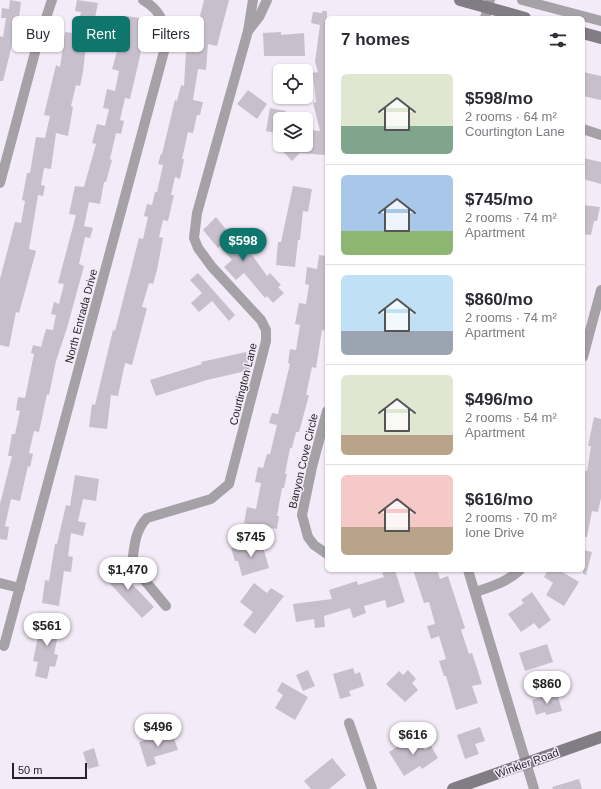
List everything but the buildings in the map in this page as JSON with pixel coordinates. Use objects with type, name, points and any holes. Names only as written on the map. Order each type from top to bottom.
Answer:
[{"type":"street","points":[[0,183],[37,45],[52,0]]},
{"type":"street","name":"North Entrada Drive","points":[[4,646],[166,44],[167,32],[164,21],[158,11],[143,0]]},
{"type":"street","name":"Courtington Lane","points":[[166,606],[132,565],[136,536],[140,526],[147,518],[211,499],[229,484],[266,341],[266,330],[261,320],[204,258],[194,238],[196,213],[248,31],[253,0]]},
{"type":"street","name":"Courtington Lane","points":[[248,31],[259,17],[267,0]]},
{"type":"street","points":[[460,0],[517,16]]},
{"type":"street","points":[[522,0],[582,16]]},
{"type":"street","points":[[585,17],[601,21]]},
{"type":"street","points":[[585,34],[601,38]]},
{"type":"street","points":[[585,131],[601,135]]},
{"type":"street","points":[[585,350],[601,290]]},
{"type":"street","name":"Banyon Cove Circle","points":[[325,418],[312,467],[302,515],[308,536],[314,545],[325,553]]},
{"type":"street","points":[[469,572],[476,592],[534,789]]},
{"type":"street","points":[[476,592],[502,583],[518,572]]},
{"type":"street","points":[[0,583],[20,588]]},
{"type":"street","points":[[349,723],[372,789]]},
{"type":"street","name":"Winkler Road","points":[[453,789],[601,737]]}]
